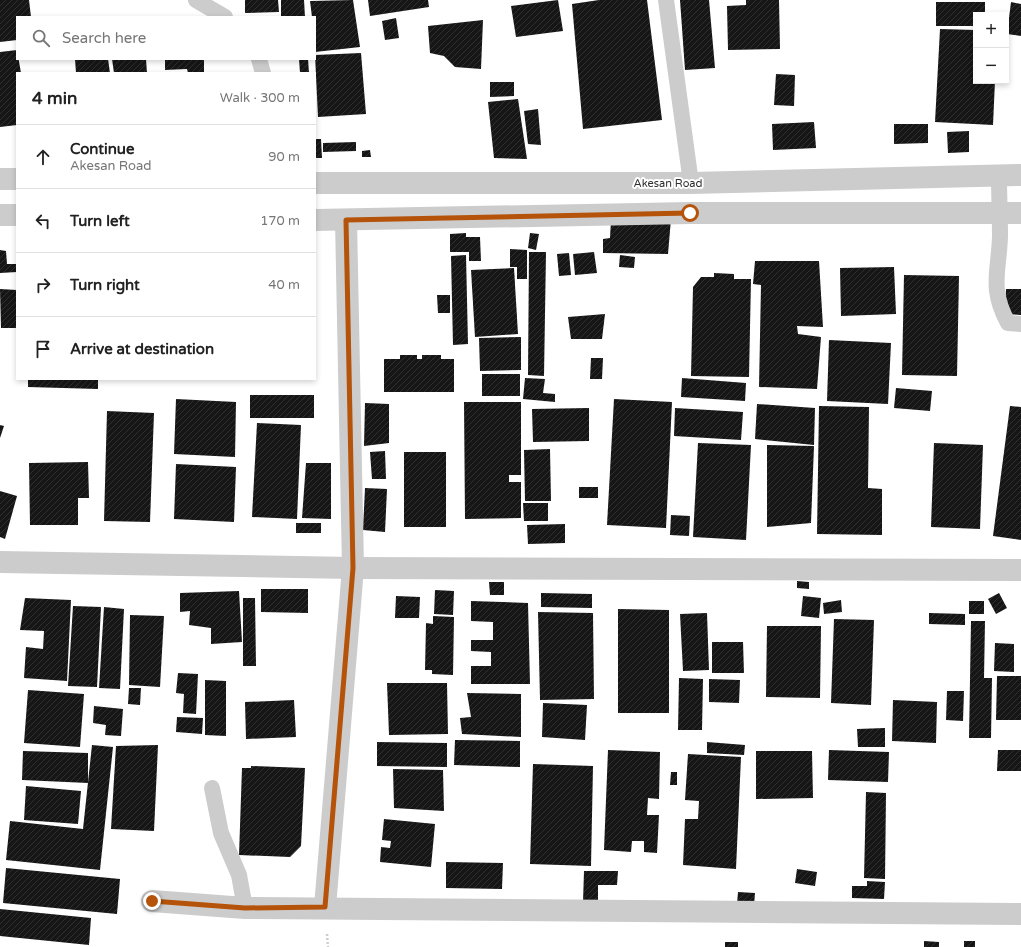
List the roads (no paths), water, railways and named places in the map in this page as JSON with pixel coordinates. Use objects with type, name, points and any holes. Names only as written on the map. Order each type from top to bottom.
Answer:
[{"type":"street","name":"Akesan Road","points":[[316,183],[691,183],[999,175],[1021,176]]},
{"type":"street","points":[[0,179],[16,179]]},
{"type":"street","points":[[316,220],[690,213],[1021,213]]},
{"type":"street","points":[[0,214],[16,215]]},
{"type":"street","points":[[325,907],[353,568],[346,220]]},
{"type":"street","points":[[0,562],[353,568],[1021,570]]},
{"type":"street","points":[[152,901],[245,908],[325,907],[1021,914]]},
{"type":"lane","points":[[196,0],[223,16]]},
{"type":"lane","points":[[666,0],[691,183]]},
{"type":"lane","points":[[259,60],[263,72]]},
{"type":"lane","points":[[999,175],[998,213],[1000,236],[996,289],[1000,308],[1008,323],[1021,324]]},
{"type":"lane","points":[[212,788],[221,834],[239,875],[245,908]]}]
